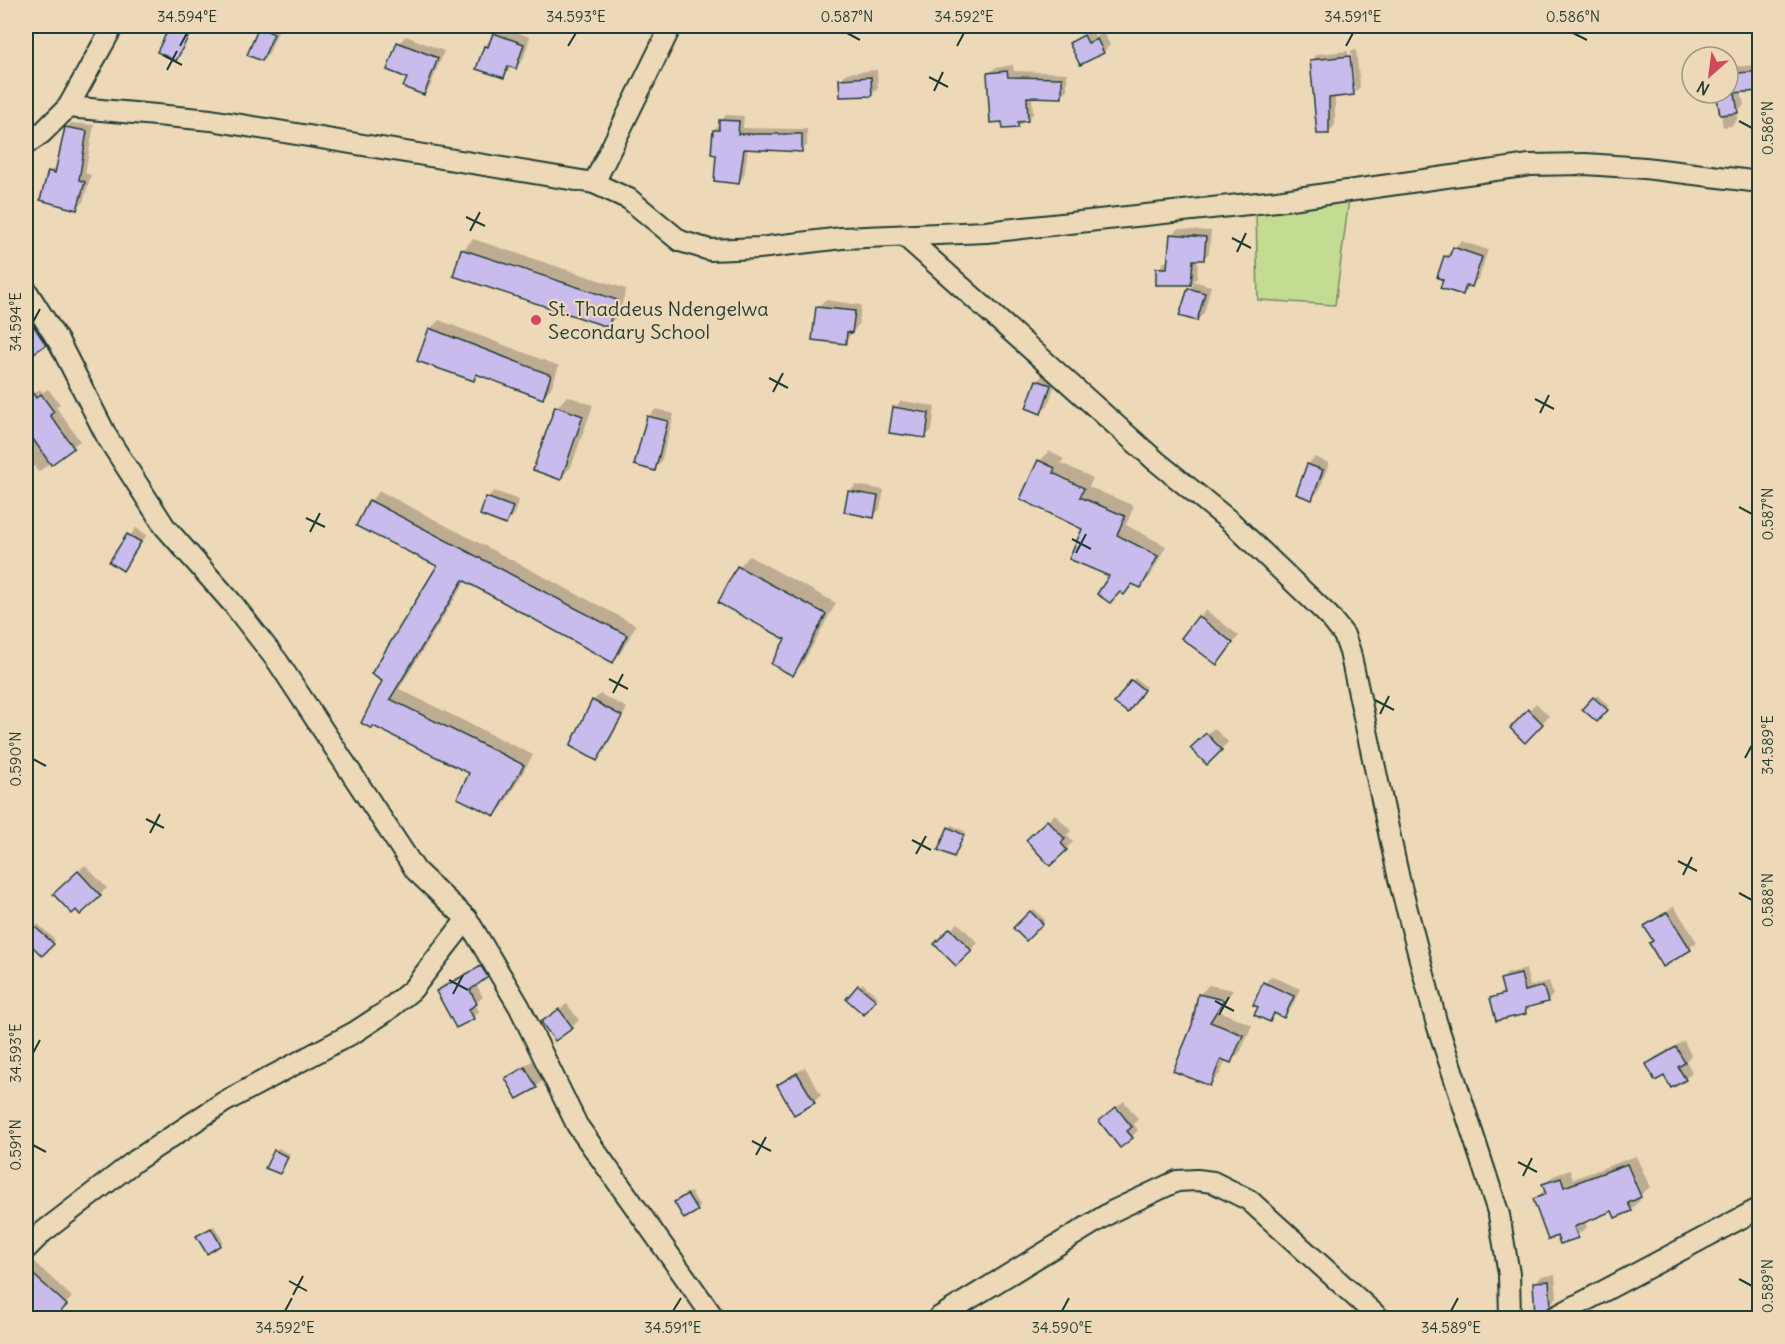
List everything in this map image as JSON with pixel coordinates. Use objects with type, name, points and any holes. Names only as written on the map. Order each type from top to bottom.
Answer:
[{"type":"street","points":[[26,144],[42,133],[68,107],[113,26]]},
{"type":"street","points":[[594,183],[671,26]]},
{"type":"street","points":[[68,107],[211,120],[594,183],[629,199],[680,241],[710,250],[759,248],[842,238],[986,232],[1277,201],[1530,165],[1585,164],[1645,168],[1760,182]]},
{"type":"street","points":[[906,237],[1156,461],[1231,522],[1304,590],[1344,635],[1350,652],[1399,879],[1436,1021],[1499,1215],[1509,1274],[1510,1318]]},
{"type":"street","points":[[26,290],[60,344],[107,437],[165,527],[233,604],[278,662],[416,871],[467,919],[519,1006],[577,1125],[714,1318]]},
{"type":"street","points":[[26,1249],[43,1232],[135,1161],[224,1102],[355,1032],[384,1013],[412,990],[467,919]]},
{"type":"street","points":[[938,1318],[1113,1211],[1177,1180],[1197,1180],[1213,1182],[1249,1200],[1379,1318]]},
{"type":"street","points":[[1553,1318],[1760,1208]]},
{"type":"green space","points":[[1349,199],[1335,305],[1258,300],[1256,212]]},
{"type":"building","points":[[170,26],[179,26],[191,31],[176,61],[157,52]]},
{"type":"building","points":[[259,27],[274,34],[262,61],[247,55]]},
{"type":"building","points":[[493,33],[524,44],[516,69],[508,66],[504,78],[476,69],[484,46],[488,47]]},
{"type":"building","points":[[1084,35],[1088,43],[1097,39],[1104,53],[1080,65],[1069,43]]},
{"type":"building","points":[[397,42],[438,58],[424,95],[403,87],[407,78],[387,70]]},
{"type":"building","points":[[1350,56],[1354,95],[1329,98],[1329,134],[1317,134],[1310,60]]},
{"type":"building","points":[[1007,71],[1008,77],[1062,78],[1062,98],[1027,97],[1028,121],[1018,122],[1018,128],[1003,129],[1002,122],[990,123],[987,73]]},
{"type":"building","points":[[1760,71],[1760,91],[1740,92],[1740,73]]},
{"type":"building","points":[[871,77],[872,96],[840,97],[839,79]]},
{"type":"building","points":[[1718,105],[1737,105],[1738,113],[1720,115]]},
{"type":"building","points":[[719,120],[739,121],[738,134],[802,134],[802,152],[744,149],[739,184],[714,181],[716,155],[711,154],[713,130],[719,130]]},
{"type":"building","points":[[65,127],[87,131],[79,180],[85,182],[77,210],[40,200],[48,171],[55,173]]},
{"type":"building","points":[[1170,234],[1206,237],[1204,260],[1193,260],[1191,285],[1156,285],[1156,268],[1167,268]]},
{"type":"building","points":[[1453,247],[1482,257],[1472,287],[1466,285],[1463,295],[1440,288],[1443,280],[1437,277],[1444,256],[1449,257]]},
{"type":"building","points":[[461,249],[617,300],[608,327],[453,276]]},
{"type":"building","points":[[1188,288],[1205,293],[1197,321],[1179,316]]},
{"type":"building","points":[[816,307],[855,311],[852,333],[847,332],[846,344],[812,340]]},
{"type":"building","points":[[26,314],[46,345],[26,358]]},
{"type":"building","points":[[429,328],[551,375],[543,399],[476,374],[474,381],[417,361]]},
{"type":"building","points":[[1036,380],[1051,385],[1041,414],[1026,408]]},
{"type":"building","points":[[26,384],[36,398],[41,394],[54,412],[50,415],[74,448],[51,465],[26,429]]},
{"type":"building","points":[[555,406],[583,416],[561,480],[533,470]]},
{"type":"building","points":[[893,407],[929,413],[926,438],[889,433]]},
{"type":"building","points":[[647,416],[668,421],[655,471],[634,465]]},
{"type":"building","points":[[1038,460],[1055,468],[1053,473],[1084,488],[1080,497],[1125,516],[1117,535],[1158,556],[1141,588],[1132,584],[1124,595],[1120,592],[1110,603],[1097,594],[1109,576],[1069,559],[1082,529],[1020,499]]},
{"type":"building","points":[[1307,464],[1323,470],[1312,500],[1296,494]]},
{"type":"building","points":[[848,491],[878,496],[874,518],[844,512]]},
{"type":"building","points":[[486,497],[513,507],[506,525],[480,515]]},
{"type":"building","points":[[369,500],[627,635],[613,663],[463,580],[390,699],[524,765],[495,816],[457,798],[469,773],[373,726],[372,729],[361,723],[382,681],[371,674],[437,566],[356,526]]},
{"type":"building","points":[[127,534],[141,542],[123,571],[109,562]]},
{"type":"building","points":[[737,566],[826,614],[793,676],[771,664],[785,639],[718,603]]},
{"type":"building","points":[[1198,616],[1233,643],[1217,665],[1181,638]]},
{"type":"building","points":[[1131,680],[1144,690],[1128,713],[1114,703]]},
{"type":"building","points":[[1593,697],[1608,710],[1597,722],[1582,709]]},
{"type":"building","points":[[592,700],[622,716],[597,761],[570,746]]},
{"type":"building","points":[[1528,709],[1543,724],[1525,743],[1510,728]]},
{"type":"building","points":[[1206,733],[1222,750],[1207,765],[1190,748]]},
{"type":"building","points":[[1047,820],[1065,839],[1061,843],[1067,850],[1050,866],[1026,840]]},
{"type":"building","points":[[948,827],[964,835],[954,857],[938,850]]},
{"type":"building","points":[[78,871],[101,896],[80,915],[76,910],[72,914],[53,894]]},
{"type":"building","points":[[1030,911],[1043,924],[1026,941],[1013,928]]},
{"type":"building","points":[[1667,912],[1691,950],[1663,967],[1649,943],[1653,941],[1644,926]]},
{"type":"building","points":[[34,926],[54,944],[42,956],[26,940],[26,935]]},
{"type":"building","points":[[950,928],[972,951],[956,966],[934,944]]},
{"type":"building","points":[[481,966],[488,977],[470,990],[477,1004],[469,1009],[474,1019],[456,1028],[436,991]]},
{"type":"building","points":[[1521,974],[1525,991],[1543,986],[1548,1002],[1525,1008],[1526,1014],[1496,1021],[1490,998],[1504,994],[1500,979]]},
{"type":"building","points":[[1263,982],[1294,996],[1284,1018],[1274,1013],[1270,1022],[1254,1015],[1258,1007],[1253,1005]]},
{"type":"building","points":[[858,985],[876,1000],[864,1015],[846,999]]},
{"type":"building","points":[[1198,994],[1224,1000],[1210,1022],[1243,1035],[1231,1063],[1221,1059],[1210,1086],[1173,1071],[1192,1025]]},
{"type":"building","points":[[559,1009],[573,1028],[555,1041],[541,1022]]},
{"type":"building","points":[[1676,1047],[1685,1063],[1678,1067],[1686,1080],[1671,1088],[1664,1076],[1655,1081],[1646,1064]]},
{"type":"building","points":[[525,1067],[537,1088],[517,1099],[505,1078]]},
{"type":"building","points":[[797,1073],[815,1103],[794,1115],[777,1085]]},
{"type":"building","points":[[1116,1107],[1132,1127],[1127,1131],[1133,1138],[1120,1148],[1099,1121]]},
{"type":"building","points":[[274,1150],[288,1157],[280,1174],[265,1168]]},
{"type":"building","points":[[1627,1164],[1641,1197],[1628,1203],[1632,1211],[1615,1218],[1612,1211],[1574,1227],[1578,1238],[1560,1244],[1557,1236],[1548,1240],[1533,1199],[1546,1194],[1542,1184],[1561,1178],[1564,1187]]},
{"type":"building","points":[[687,1194],[698,1211],[684,1219],[674,1202]]},
{"type":"building","points":[[211,1228],[221,1245],[207,1254],[196,1236]]},
{"type":"building","points":[[26,1268],[67,1305],[54,1318],[26,1318]]},
{"type":"building","points":[[1549,1281],[1551,1306],[1542,1314],[1535,1315],[1533,1282]]},
{"type":"place","name":"St. Thaddeus Ndengelwa Secondary School","points":[[536,320]]}]
